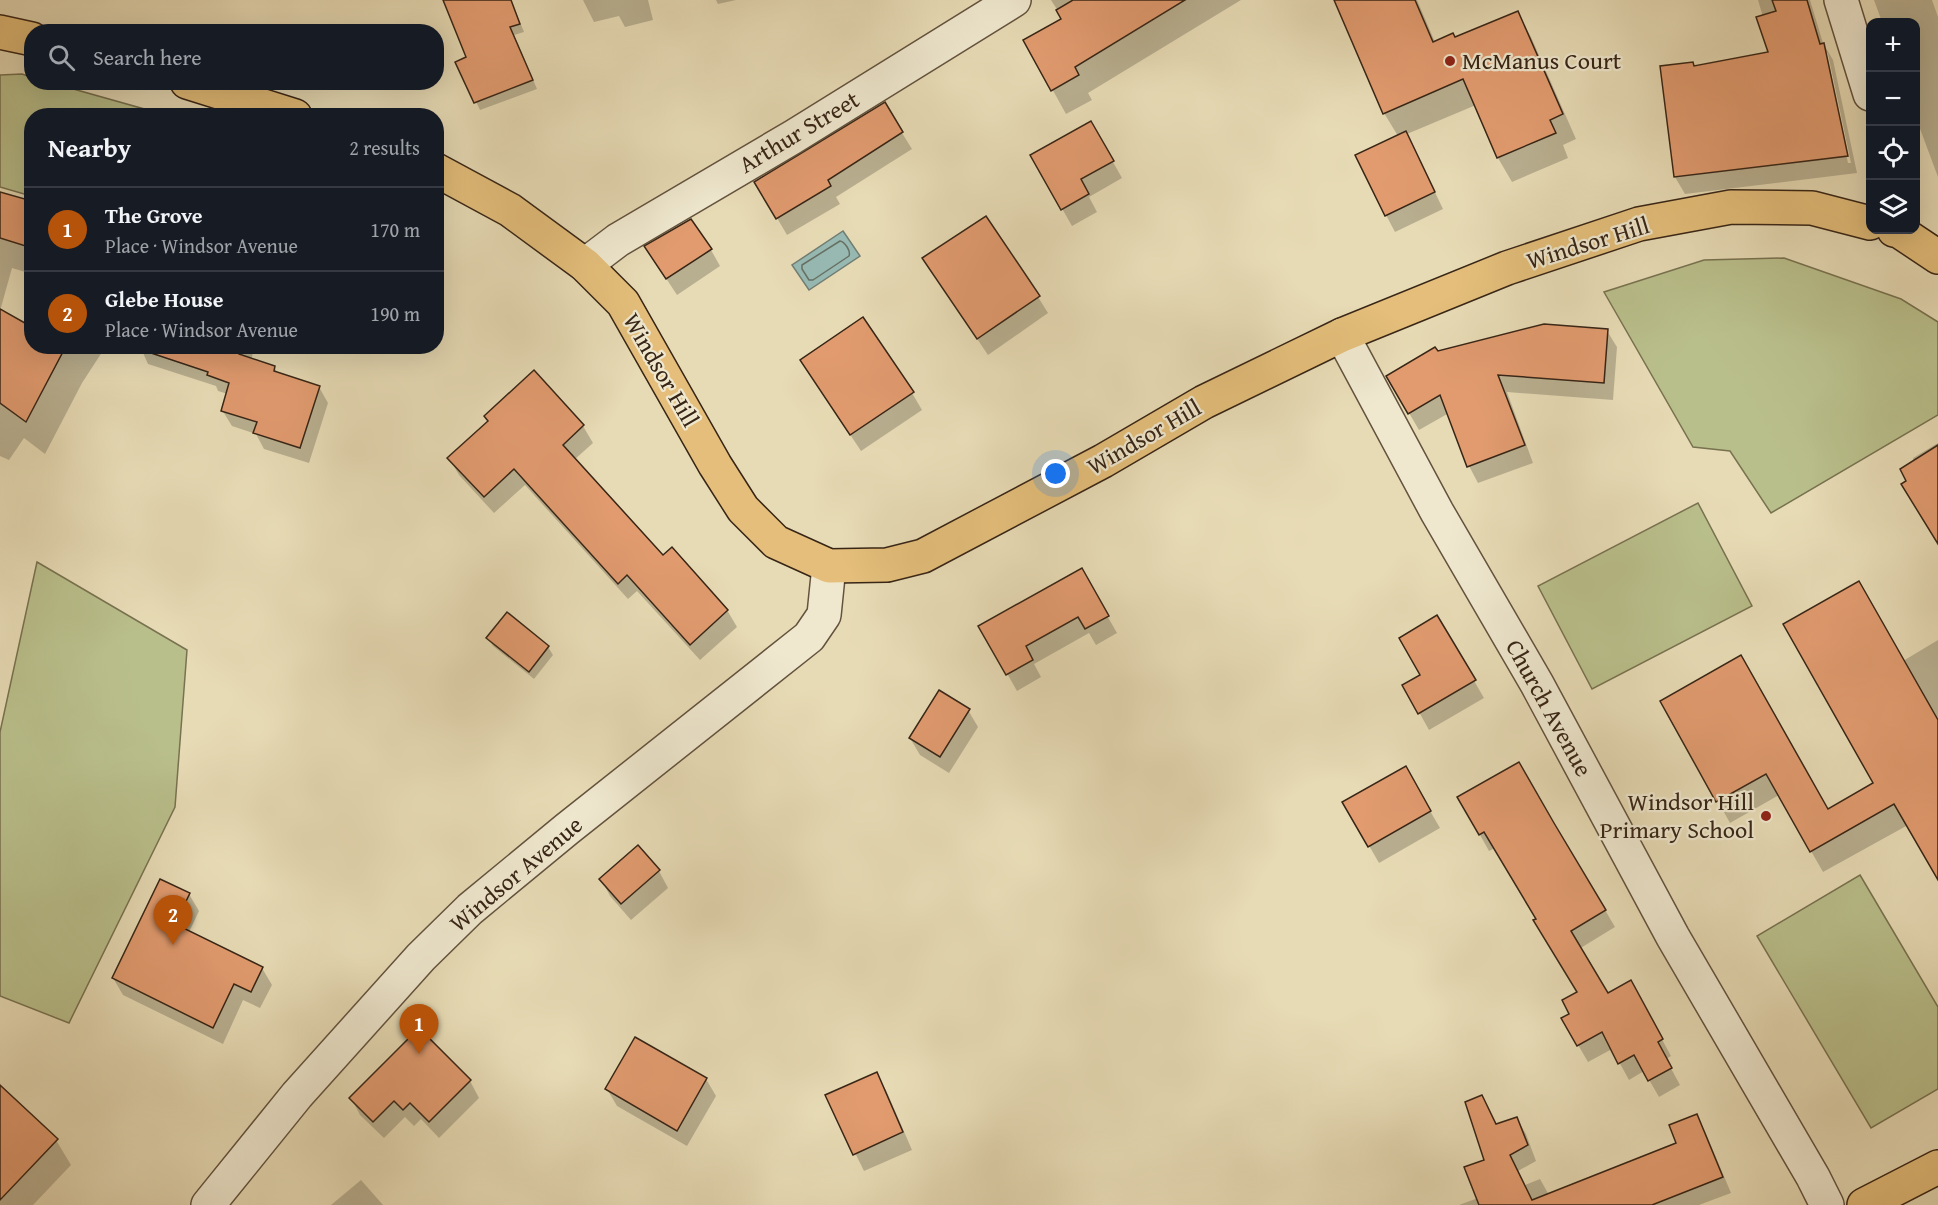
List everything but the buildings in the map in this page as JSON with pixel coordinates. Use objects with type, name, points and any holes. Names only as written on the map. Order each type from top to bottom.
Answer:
[{"type":"main road","points":[[0,32],[24,37]]},
{"type":"main road","points":[[212,90],[269,108]]},
{"type":"main road","name":"Windsor Hill","points":[[444,174],[510,210],[585,265],[622,303],[715,465],[743,509],[776,542],[829,566],[887,566],[923,556],[1103,461],[1204,402],[1342,335],[1508,268],[1639,224],[1731,207],[1812,208],[1866,222]]},
{"type":"main road","name":"Windsor Hill","points":[[1900,234],[1938,257]]},
{"type":"main road","points":[[1864,1205],[1938,1167]]},
{"type":"street","name":"Arthur Street","points":[[585,265],[618,240],[793,137],[1014,0]]},
{"type":"street","points":[[1841,0],[1866,81]]},
{"type":"street","name":"Church Avenue","points":[[1342,335],[1437,512],[1537,684],[1673,937],[1813,1177],[1827,1205]]},
{"type":"street","name":"Windsor Avenue","points":[[208,1205],[305,1087],[421,957],[470,909],[808,637],[824,615],[829,566]]},
{"type":"green space","points":[[0,75],[24,75],[24,90],[77,90],[141,108],[24,108],[24,194],[0,187]]},
{"type":"green space","points":[[1784,258],[1901,299],[1938,322],[1938,415],[1771,513],[1730,451],[1693,447],[1604,292],[1704,260]]},
{"type":"green space","points":[[1698,503],[1752,606],[1592,689],[1538,586]]},
{"type":"green space","points":[[37,562],[187,650],[175,807],[69,1023],[0,996],[0,732]]},
{"type":"green space","points":[[1860,875],[1938,1007],[1938,1089],[1871,1128],[1757,936]]},
{"type":"water","points":[[843,231],[860,256],[809,290],[792,265]]},
{"type":"place","name":"McManus Court","points":[[1450,61]]},
{"type":"place","name":"Windsor Hill Primary School","points":[[1766,816]]},
{"type":"place","name":"Glebe House","points":[[173,945]]},
{"type":"place","name":"The Grove","points":[[419,1054]]}]
